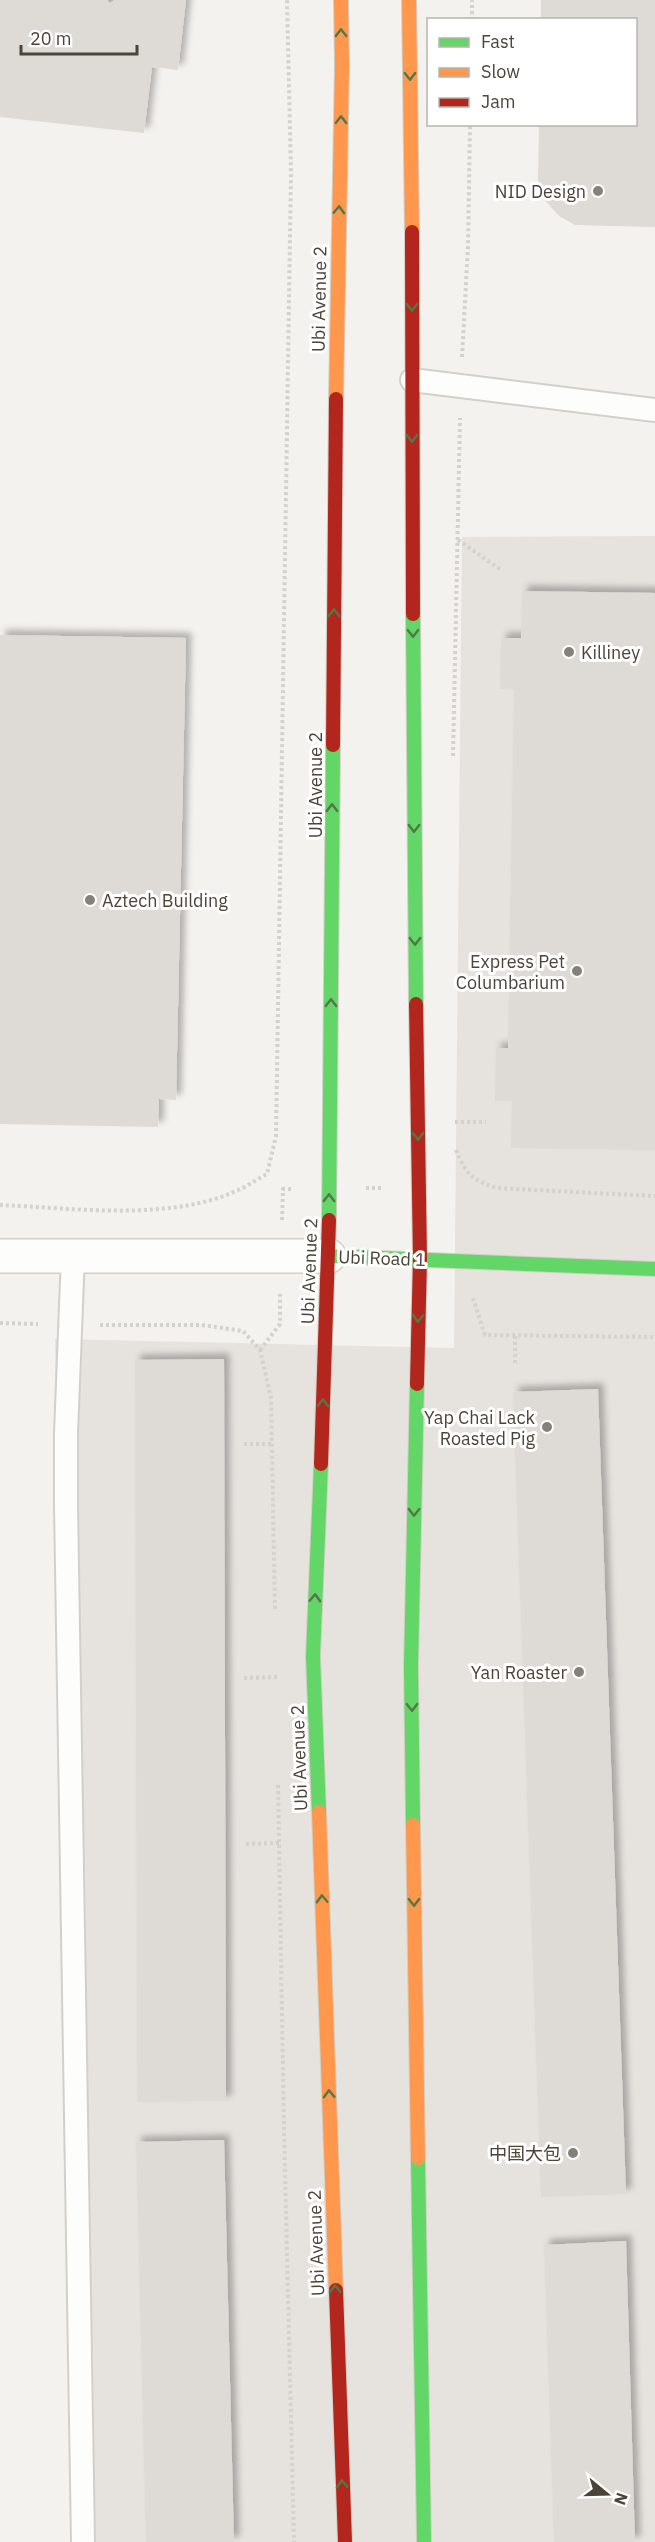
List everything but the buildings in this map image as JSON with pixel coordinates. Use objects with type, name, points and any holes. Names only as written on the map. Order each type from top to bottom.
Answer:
[{"type":"main road","name":"Ubi Avenue 2","points":[[340,0],[342,65],[336,343],[329,1256],[313,1656],[345,2542]]},
{"type":"main road","points":[[409,0],[414,883],[420,1259],[411,1666],[424,2542]]},
{"type":"main road","name":"Ubi Road 1","points":[[329,1256],[655,1269]]},
{"type":"street","name":"Ubi Road 1","points":[[0,1256],[329,1256]]},
{"type":"lane","points":[[412,380],[655,410]]},
{"type":"lane","points":[[73,1255],[66,1506],[83,2542]]},
{"type":"path","points":[[0,1205],[142,1210],[193,1204],[237,1191],[267,1174],[276,1136],[291,172],[287,0]]},
{"type":"path","points":[[472,0],[472,18]]},
{"type":"path","points":[[453,758],[461,386],[468,246],[470,126]]},
{"type":"path","points":[[458,539],[501,570]]},
{"type":"path","points":[[455,1111],[455,1131]]},
{"type":"path","points":[[455,1122],[486,1122]]},
{"type":"path","points":[[455,1147],[464,1171],[479,1182],[496,1188],[655,1196]]},
{"type":"path","points":[[472,1296],[485,1335],[655,1337]]},
{"type":"path","points":[[0,1323],[70,1326],[202,1325],[243,1331],[260,1350],[271,1398],[276,1618]]},
{"type":"path","points":[[260,1350],[280,1324]]},
{"type":"path","points":[[515,1335],[515,1363]]},
{"type":"path","points":[[244,1444],[272,1443]]},
{"type":"path","points":[[277,1665],[277,1689]]},
{"type":"path","points":[[244,1678],[277,1677]]},
{"type":"path","points":[[278,1783],[294,2542]]},
{"type":"path","points":[[246,1844],[279,1843]]},
{"type":"shaded area","points":[[655,536],[655,2542],[73,2542],[55,1339],[454,1348],[462,537]]},
{"type":"traffic: fast","points":[[413,614],[416,1004]]},
{"type":"traffic: fast","points":[[329,1220],[333,745]]},
{"type":"traffic: fast","points":[[329,1256],[655,1269]]},
{"type":"traffic: fast","points":[[413,1825],[411,1666],[417,1384]]},
{"type":"traffic: fast","points":[[319,1812],[313,1656],[321,1464]]},
{"type":"traffic: fast","points":[[418,2158],[424,2542]]},
{"type":"traffic: slow","points":[[336,399],[342,65],[341,0]]},
{"type":"traffic: slow","points":[[409,0],[412,232]]},
{"type":"traffic: slow","points":[[319,1812],[336,2290]]},
{"type":"traffic: slow","points":[[413,1825],[418,2158]]},
{"type":"traffic: jam","points":[[412,232],[413,614]]},
{"type":"traffic: jam","points":[[333,745],[336,399]]},
{"type":"traffic: jam","points":[[416,1004],[420,1259],[417,1384]]},
{"type":"traffic: jam","points":[[321,1464],[329,1220]]},
{"type":"traffic: jam","points":[[336,2290],[345,2542]]},
{"type":"place","name":"NID Design","points":[[598,191]]},
{"type":"place","name":"Killiney","points":[[569,652]]},
{"type":"place","name":"Aztech Building","points":[[90,900]]},
{"type":"place","name":"Express Pet Columbarium","points":[[577,971]]},
{"type":"place","name":"Yap Chai Lack Roasted Pig","points":[[547,1427]]},
{"type":"place","name":"Yan Roaster","points":[[579,1672]]},
{"type":"place","name":"中国大包","points":[[573,2153]]}]
